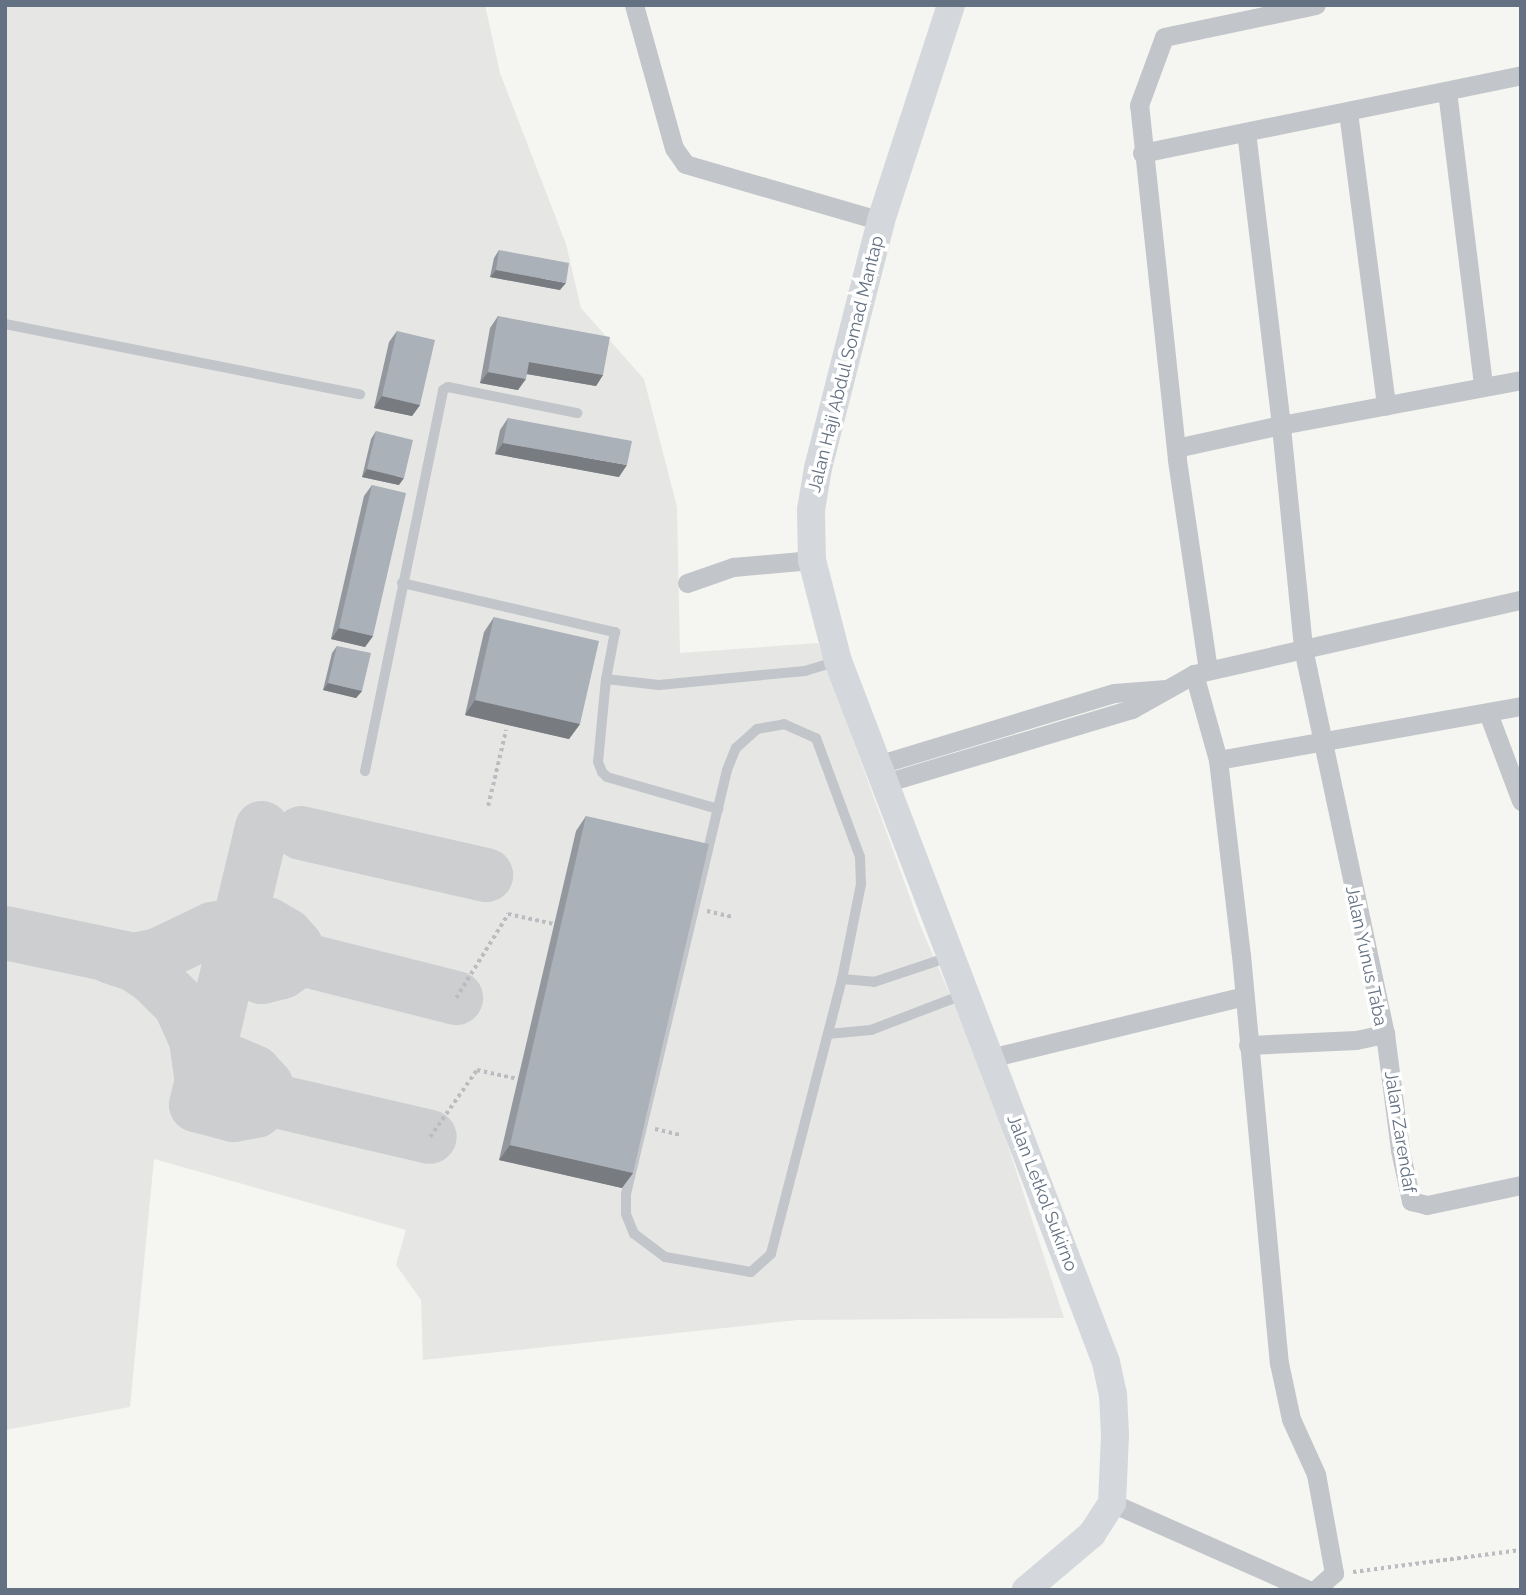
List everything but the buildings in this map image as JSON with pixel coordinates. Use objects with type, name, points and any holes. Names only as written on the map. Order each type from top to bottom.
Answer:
[{"type":"main road","name":"Jalan Haji Abdul Somad Mantap","points":[[881,775],[838,661],[812,560],[811,510],[818,468],[881,221],[951,5]]},
{"type":"main road","name":"Jalan Letkol Sukirno","points":[[881,775],[1106,1362],[1114,1394],[1112,1503]]},
{"type":"main road","points":[[1026,1590],[1065,1560],[1092,1534],[1112,1503]]},
{"type":"street","points":[[634,5],[674,148],[685,164],[881,221]]},
{"type":"street","points":[[1315,1590],[1334,1573],[1316,1474],[1291,1419],[1279,1363],[1244,996],[1218,760],[1201,672],[1142,153],[1139,105],[1164,37],[1316,5]]},
{"type":"street","points":[[1142,153],[1521,75]]},
{"type":"street","points":[[1447,91],[1483,385]]},
{"type":"street","points":[[1348,112],[1386,406]]},
{"type":"street","name":"Jalan Yunus Taba","points":[[1247,132],[1281,425],[1303,647],[1321,744],[1385,1034],[1356,1040],[1248,1045]]},
{"type":"street","points":[[1176,448],[1483,385],[1521,380]]},
{"type":"street","points":[[687,583],[733,567],[812,560]]},
{"type":"street","points":[[881,775],[1114,693],[1167,689],[1201,672],[1521,600]]},
{"type":"street","points":[[1218,760],[1321,744],[1521,706]]},
{"type":"street","points":[[1488,713],[1521,801]]},
{"type":"street","points":[[990,1058],[1244,996]]},
{"type":"street","name":"Jalan Zarendaf","points":[[1385,1034],[1400,1150],[1410,1201],[1427,1205],[1521,1185]]},
{"type":"street","points":[[1112,1503],[1308,1590]]},
{"type":"lane","points":[[5,324],[360,394]]},
{"type":"lane","points":[[366,771],[443,390],[448,387],[577,413]]},
{"type":"lane","points":[[402,583],[615,632],[606,679],[598,762],[602,772],[607,777],[718,809]]},
{"type":"lane","points":[[606,679],[659,685],[805,671],[838,661]]},
{"type":"lane","points":[[784,724],[816,738],[860,857],[861,884],[842,979],[771,1254],[751,1272],[665,1257],[634,1234],[626,1214],[626,1194],[694,907],[736,748],[757,729],[784,724]]},
{"type":"lane","points":[[842,979],[874,982],[951,956]]},
{"type":"lane","points":[[828,1034],[871,1030],[966,994]]},
{"type":"path","points":[[488,806],[506,730]]},
{"type":"path","points":[[694,907],[732,917]]},
{"type":"path","points":[[456,998],[508,914],[554,924]]},
{"type":"path","points":[[430,1137],[477,1070],[518,1079]]},
{"type":"path","points":[[642,1126],[680,1135]]},
{"type":"path","points":[[1334,1573],[1521,1550]]},
{"type":"shaded area","points":[[5,5],[485,5],[500,73],[566,244],[581,308],[644,379],[677,507],[680,653],[818,643],[920,925],[986,1078],[1064,1318],[798,1320],[423,1360],[421,1300],[396,1265],[406,1230],[154,1159],[130,1407],[5,1430]]},
{"type":"taxiway","points":[[207,1059],[233,1063],[254,1072],[266,1085],[265,1104],[256,1111],[233,1115],[196,1105],[262,828]]},
{"type":"taxiway","points":[[301,833],[486,875]]},
{"type":"taxiway","points":[[5,933],[134,960],[158,955],[212,929],[251,922],[267,924],[286,935],[296,946],[301,959],[282,972],[262,977],[229,965]]},
{"type":"taxiway","points":[[111,957],[135,965],[153,977],[180,1004],[196,1040],[201,1074]]},
{"type":"taxiway","points":[[301,959],[456,998]]},
{"type":"taxiway","points":[[267,1099],[430,1137]]}]
